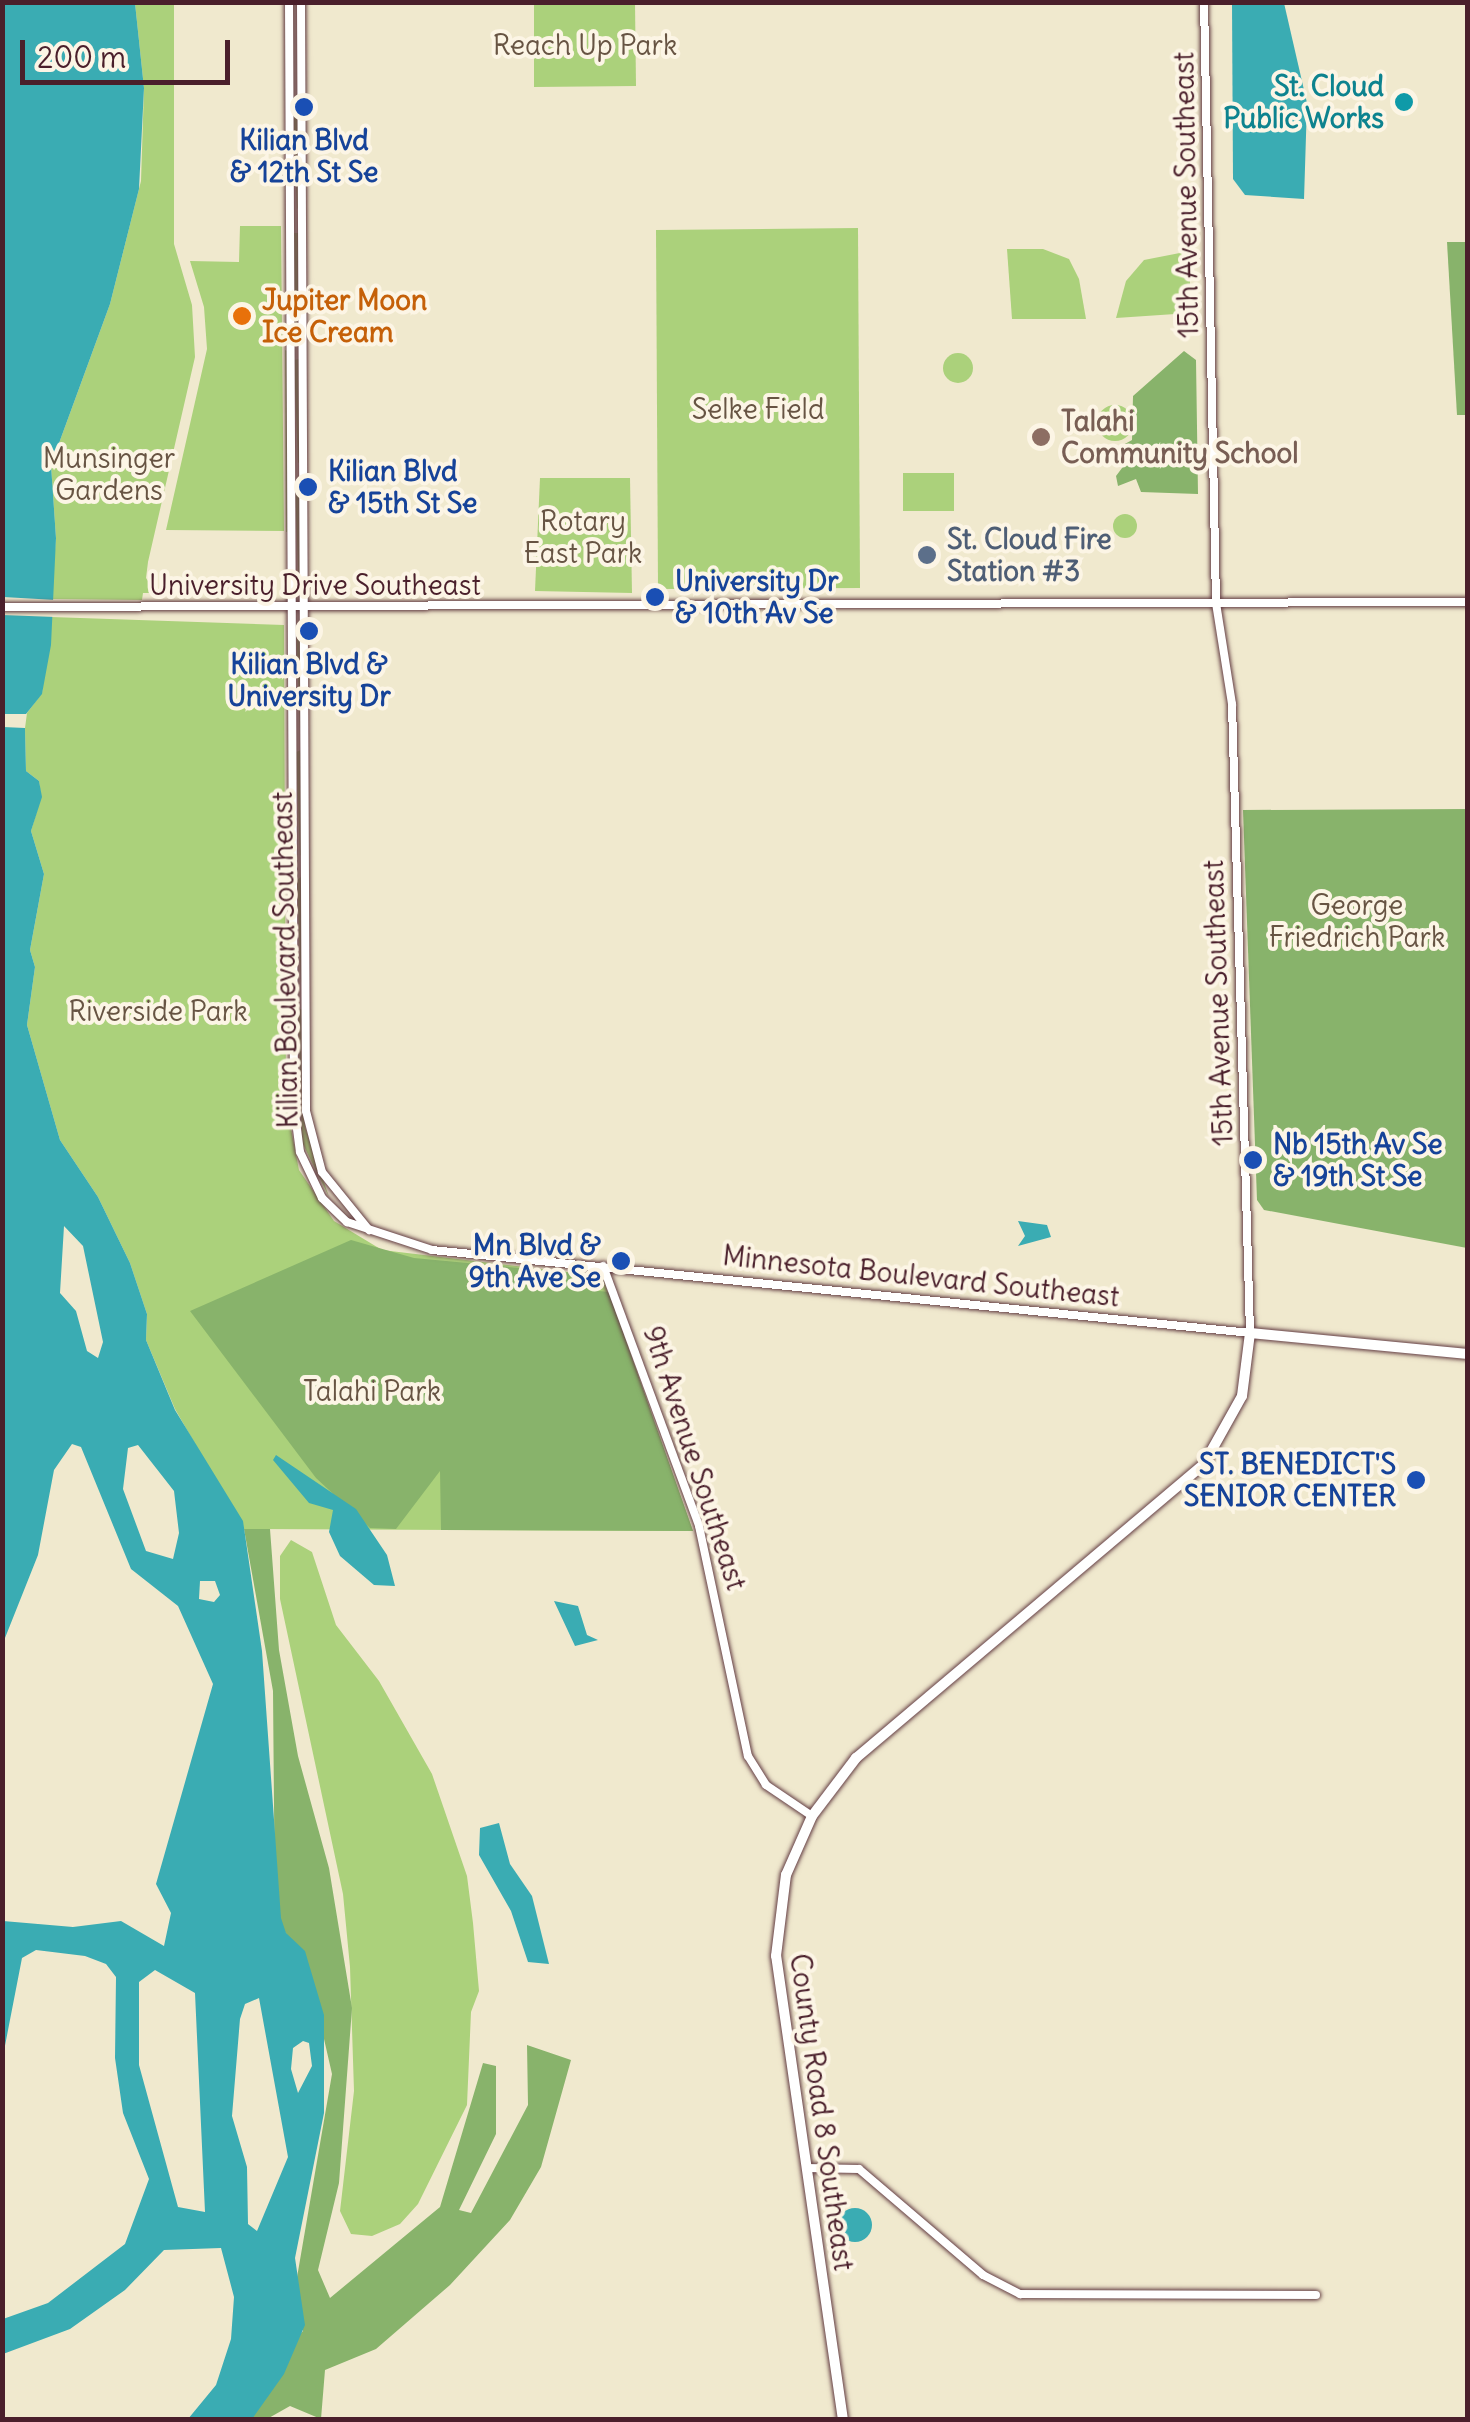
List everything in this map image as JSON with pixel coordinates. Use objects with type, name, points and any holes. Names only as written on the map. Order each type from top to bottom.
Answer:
[{"type":"main road","name":"Minnesota Boulevard Southeast","points":[[1250,1332],[1468,1354]]},
{"type":"main road","name":"15th Avenue Southeast","points":[[812,1816],[856,1758],[1204,1464],[1242,1396],[1250,1332]]},
{"type":"main road","name":"County Road 8 Southeast","points":[[812,1816],[786,1875],[776,1946],[842,2420]]},
{"type":"street","name":"Kilian Boulevard Southeast","points":[[289,2],[295,1123],[322,1198],[347,1222],[372,1234]]},
{"type":"street","name":"Kilian Boulevard Southeast","points":[[301,2],[307,1126],[322,1172],[372,1234]]},
{"type":"street","name":"15th Avenue Southeast","points":[[1204,2],[1216,604],[1232,704],[1250,1332]]},
{"type":"street","name":"University Drive Southeast","points":[[2,607],[1468,602]]},
{"type":"street","name":"Minnesota Boulevard Southeast","points":[[372,1234],[432,1250],[1250,1332]]},
{"type":"street","name":"9th Avenue Southeast","points":[[604,1266],[699,1526],[748,1756],[766,1784],[812,1816]]},
{"type":"street","points":[[806,2168],[859,2168],[983,2275],[1020,2294],[1316,2295]]},
{"type":"green space","name":"Munsinger Gardens","points":[[135,3],[174,3],[174,244],[192,305],[195,357],[148,562],[146,578],[156,593],[143,593],[142,600],[51,599],[56,538],[51,465],[110,304],[141,181],[144,88]]},
{"type":"green space","name":"Reach Up Park","points":[[534,3],[635,3],[636,86],[534,87]]},
{"type":"green space","points":[[298,104],[299,207],[297,209],[293,106]]},
{"type":"green space","points":[[240,226],[281,226],[284,531],[166,530],[207,349],[204,307],[190,261],[239,262]]},
{"type":"green space","name":"Selke Field","points":[[858,228],[860,588],[658,589],[656,230]]},
{"type":"green space","points":[[294,233],[299,233],[297,336],[294,334]]},
{"type":"green space","points":[[1447,242],[1467,242],[1467,415],[1457,415]]},
{"type":"green space","points":[[1007,249],[1043,249],[1069,259],[1079,279],[1086,319],[1012,319]]},
{"type":"green space","points":[[1190,251],[1190,313],[1116,318],[1126,281],[1144,260]]},
{"type":"green space","points":[[287,351],[287,532],[286,532]]},
{"type":"green space","points":[[1184,351],[1196,360],[1198,494],[1141,492],[1136,479],[1118,486],[1116,476],[1125,464],[1109,453],[1132,440],[1133,396]]},
{"type":"green space","points":[[958,353],[968,358],[973,368],[968,378],[958,383],[948,378],[943,368],[948,358]]},
{"type":"green space","points":[[300,359],[301,461],[298,463],[294,360]]},
{"type":"green space","points":[[1115,405],[1128,410],[1133,423],[1128,436],[1115,441],[1102,436],[1097,423],[1102,410]]},
{"type":"green space","points":[[903,473],[954,473],[954,511],[903,511]]},
{"type":"green space","name":"Rotary East Park","points":[[540,478],[630,478],[632,593],[535,591]]},
{"type":"green space","points":[[300,485],[301,591],[299,591],[295,486]]},
{"type":"green space","points":[[1125,514],[1134,517],[1134,535],[1125,538],[1116,535],[1113,526],[1116,517]]},
{"type":"green space","name":"Riverside Park","points":[[51,617],[284,625],[286,1103],[299,1170],[334,1221],[382,1250],[602,1276],[693,1531],[244,1529],[175,1409],[146,1340],[147,1314],[130,1263],[98,1197],[60,1140],[27,1025],[35,967],[30,950],[44,874],[31,831],[41,797],[39,781],[26,771],[25,728],[27,713],[42,693]]},
{"type":"green space","points":[[301,622],[301,728],[300,728],[296,625]]},
{"type":"green space","points":[[301,750],[301,855],[300,856],[296,752]]},
{"type":"green space","name":"George Friedrich Park","points":[[1467,809],[1467,1248],[1264,1210],[1257,1200],[1243,810]]},
{"type":"green space","points":[[301,877],[303,981],[301,982],[297,880]]},
{"type":"green space","points":[[298,1009],[304,1009],[305,1127],[329,1197],[302,1142]]},
{"type":"green space","name":"Talahi Park","points":[[351,1240],[414,1258],[583,1274],[589,1290],[609,1292],[693,1531],[441,1530],[440,1471],[396,1529],[370,1528],[316,1478],[190,1311]]},
{"type":"green space","points":[[244,1529],[270,1529],[279,1650],[298,1756],[329,1868],[352,2008],[339,2183],[318,2270],[330,2298],[440,2207],[483,2063],[496,2066],[496,2134],[459,2210],[471,2213],[528,2105],[527,2045],[571,2060],[541,2167],[510,2220],[450,2285],[376,2349],[325,2370],[321,2419],[290,2406],[267,2419],[225,2420],[303,2331],[295,2289],[332,2074],[306,1960],[275,1919],[273,1691]]},
{"type":"green space","points":[[291,1540],[312,1552],[336,1625],[379,1681],[432,1774],[467,1876],[473,1923],[479,1991],[471,2012],[467,2105],[418,2204],[400,2224],[372,2236],[351,2234],[340,2211],[354,2091],[350,1967],[343,1894],[280,1599],[280,1556]]},
{"type":"water","points":[[3,3],[135,3],[144,88],[139,189],[110,304],[51,465],[56,538],[51,645],[42,694],[26,714],[3,714]]},
{"type":"water","points":[[1232,3],[1284,3],[1307,103],[1304,199],[1245,195],[1233,179]]},
{"type":"water","points":[[3,727],[25,728],[26,771],[39,781],[42,797],[31,831],[44,874],[30,950],[35,967],[27,1025],[60,1140],[98,1197],[130,1263],[147,1314],[146,1340],[175,1410],[243,1521],[262,1651],[281,1918],[286,1933],[305,1951],[324,2015],[324,2113],[295,2258],[305,2325],[284,2374],[252,2419],[188,2419],[216,2385],[231,2339],[234,2297],[221,2248],[164,2250],[125,2290],[70,2329],[3,2354],[3,2319],[48,2303],[125,2244],[149,2179],[123,2113],[115,2058],[116,1977],[106,1964],[85,1956],[36,1950],[22,1958],[3,2056],[3,1921],[73,1927],[121,1921],[164,1946],[171,1913],[156,1884],[213,1684],[178,1606],[131,1569],[81,1447],[72,1444],[54,1470],[38,1555],[3,1643]],"holes":[[[64,1226],[83,1246],[103,1342],[98,1358],[87,1351],[76,1311],[60,1293]],[[138,1445],[174,1491],[179,1533],[173,1559],[146,1551],[123,1489],[128,1448]],[[200,1581],[215,1581],[220,1595],[214,1602],[199,1599]],[[155,1970],[195,1993],[205,2212],[178,2207],[139,2065],[139,1982]],[[259,1998],[288,2157],[257,2231],[248,2224],[247,2167],[232,2116],[240,2019],[245,2004]],[[303,2041],[309,2043],[312,2066],[298,2093],[291,2069],[293,2048]]]},
{"type":"water","points":[[1018,1221],[1047,1225],[1051,1237],[1018,1246],[1025,1236]]},
{"type":"water","points":[[276,1455],[356,1509],[387,1555],[395,1586],[374,1585],[340,1556],[329,1532],[333,1510],[309,1503],[273,1460]]},
{"type":"water","points":[[554,1601],[578,1606],[587,1635],[598,1640],[575,1646]]},
{"type":"water","points":[[499,1823],[510,1864],[532,1896],[549,1964],[528,1962],[511,1911],[479,1855],[480,1828]]},
{"type":"water","points":[[855,2208],[867,2213],[872,2225],[867,2237],[855,2242],[843,2237],[838,2225],[843,2213]]},
{"type":"pier","points":[[3,597],[56,600],[56,617],[2,615]]},
{"type":"place","name":"St. Cloud Public Works","points":[[1404,102]]},
{"type":"place","name":"Kilian Blvd & 12th St Se","points":[[304,107]]},
{"type":"place","name":"Jupiter Moon Ice Cream","points":[[242,316]]},
{"type":"place","name":"Talahi Community School","points":[[1041,437]]},
{"type":"place","name":"Kilian Blvd & 15th St Se","points":[[308,487]]},
{"type":"place","name":"St. Cloud Fire Station #3","points":[[927,555]]},
{"type":"place","name":"University Dr & 10th Av Se","points":[[655,597]]},
{"type":"place","name":"Kilian Blvd & University Dr","points":[[309,631]]},
{"type":"place","name":"Nb 15th Av Se & 19th St Se","points":[[1253,1160]]},
{"type":"place","name":"Mn Blvd & 9th Ave Se","points":[[621,1261]]},
{"type":"place","name":"ST. BENEDICT'S SENIOR CENTER","points":[[1416,1480]]}]
